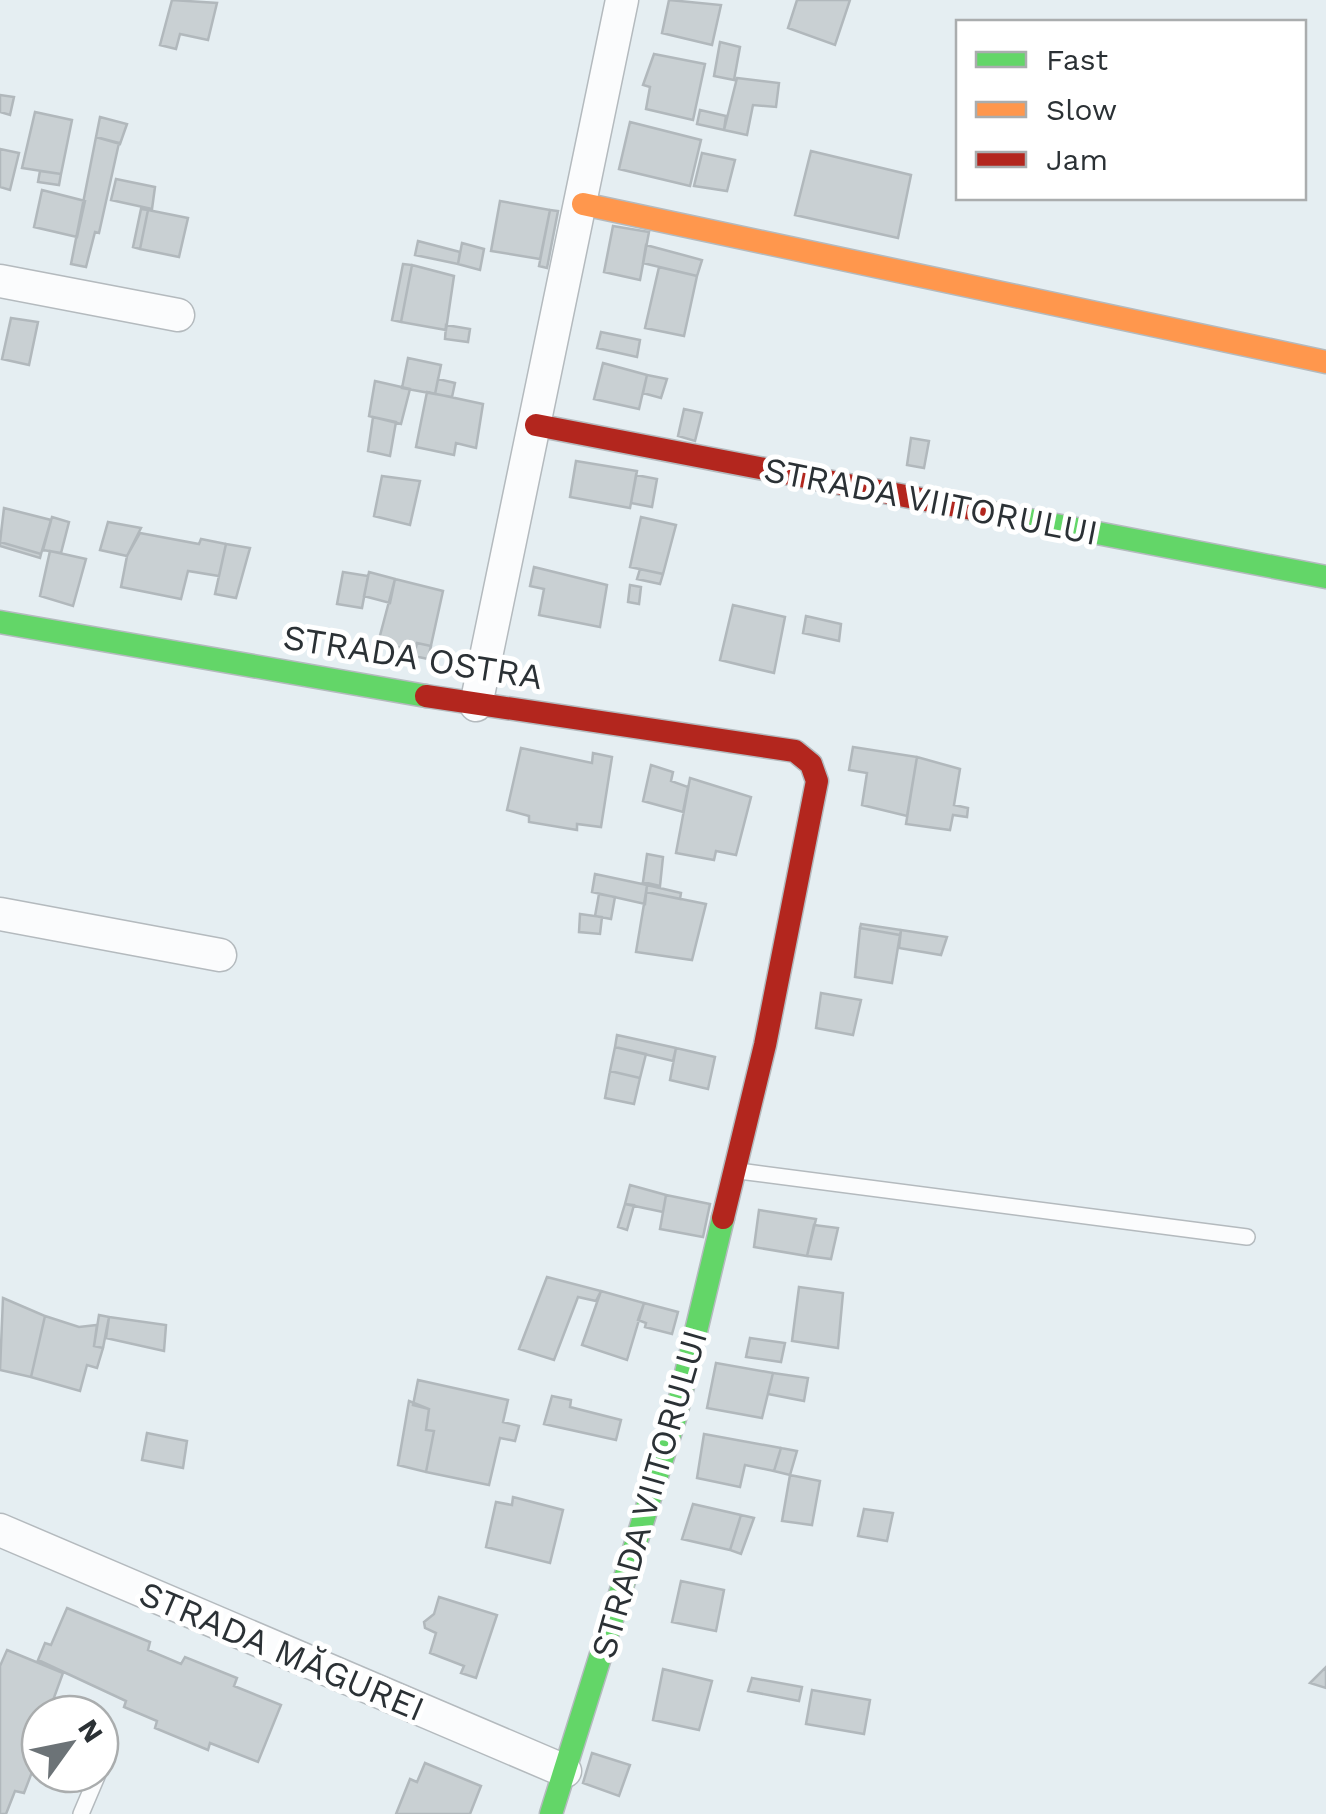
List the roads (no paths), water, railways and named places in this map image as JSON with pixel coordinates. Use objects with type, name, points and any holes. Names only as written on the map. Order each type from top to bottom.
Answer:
[{"type":"street","points":[[476,705],[583,204],[622,0]]},
{"type":"street","points":[[583,204],[1326,362]]},
{"type":"street","points":[[0,282],[178,314]]},
{"type":"street","name":"STRADA VIITORULUI","points":[[536,425],[1326,577]]},
{"type":"street","name":"STRADA OSTRA","points":[[0,622],[476,705],[795,751],[811,764]]},
{"type":"street","name":"STRADA VIITORULUI","points":[[552,1814],[676,1416],[765,1046],[817,781],[811,764]]},
{"type":"street","points":[[0,914],[220,956]]},
{"type":"street","name":"STRADA MĂGUREI","points":[[0,1530],[564,1771]]},
{"type":"lane","points":[[735,1171],[1247,1237]]}]
